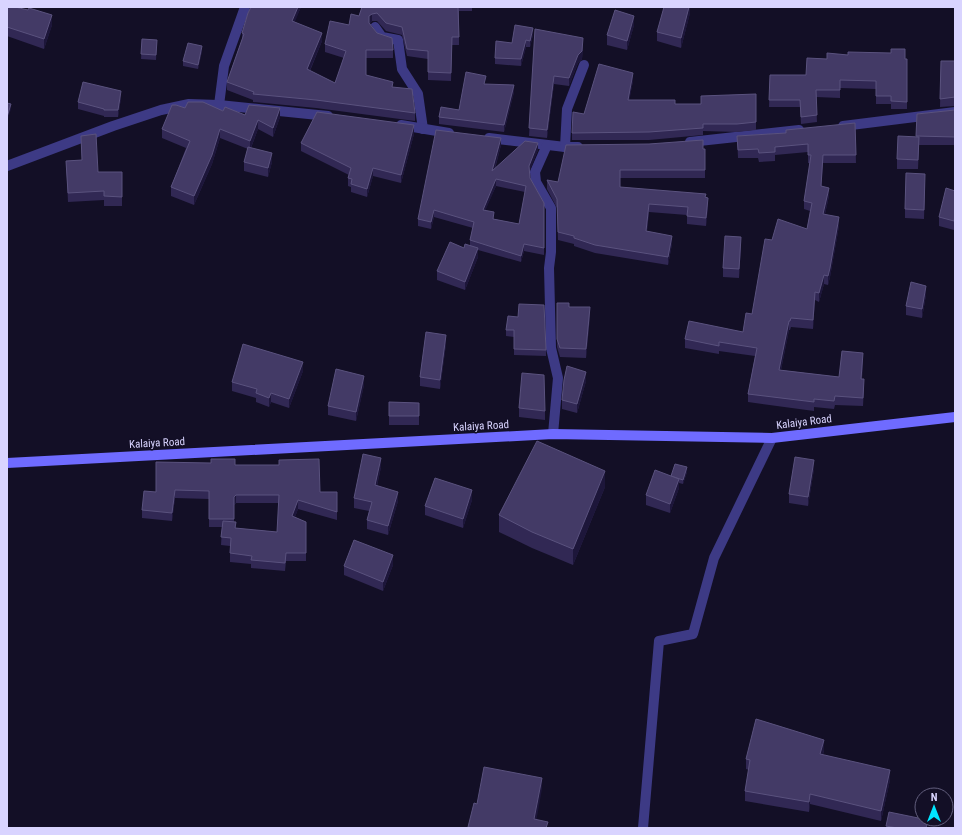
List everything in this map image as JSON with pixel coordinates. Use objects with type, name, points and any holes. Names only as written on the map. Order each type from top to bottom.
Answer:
[{"type":"main road","name":"Kalaiya Road","points":[[7,463],[553,434],[772,438],[955,416]]},
{"type":"street","points":[[219,105],[224,66],[245,7]]},
{"type":"street","points":[[375,27],[382,37],[398,40],[402,69],[418,94],[423,129]]},
{"type":"street","points":[[565,147],[567,109],[584,65]]},
{"type":"street","points":[[7,166],[113,126],[160,110],[189,104],[219,105],[339,117]]},
{"type":"street","points":[[836,126],[955,112]]},
{"type":"street","points":[[393,124],[460,134]]},
{"type":"street","points":[[679,143],[806,130]]},
{"type":"street","points":[[482,137],[565,147],[588,146]]},
{"type":"street","points":[[547,145],[535,172],[536,182],[551,208],[551,252],[549,268],[551,348],[558,378],[553,434]]},
{"type":"street","points":[[644,828],[659,641],[693,634],[714,558],[772,438]]},
{"type":"building","points":[[7,7],[28,10],[29,8],[52,15],[44,39],[7,27]]},
{"type":"building","points":[[251,7],[298,7],[292,21],[322,33],[307,69],[335,83],[346,51],[325,44],[330,21],[349,25],[351,14],[359,16],[362,7],[458,7],[459,37],[452,37],[451,73],[428,72],[428,51],[407,49],[402,27],[386,23],[377,13],[369,16],[369,23],[377,33],[392,38],[393,50],[366,50],[366,75],[393,82],[392,87],[412,89],[415,113],[316,100],[253,94],[254,92],[227,82],[244,34],[242,33]]},
{"type":"building","points":[[664,7],[689,7],[681,38],[657,32]]},
{"type":"building","points":[[615,10],[634,16],[627,41],[607,35]]},
{"type":"building","points":[[515,25],[533,28],[530,41],[526,40],[521,59],[495,58],[496,41],[512,43]]},
{"type":"building","points":[[535,29],[583,38],[582,51],[578,55],[569,78],[554,76],[547,130],[529,128]]},
{"type":"building","points":[[142,39],[157,40],[156,55],[141,54]]},
{"type":"building","points":[[188,43],[202,46],[198,65],[183,61]]},
{"type":"building","points":[[891,49],[905,49],[905,59],[907,59],[907,102],[891,101],[891,96],[876,96],[876,81],[840,80],[840,90],[816,90],[817,115],[801,117],[800,100],[769,100],[770,75],[806,75],[807,58],[827,59],[827,53],[848,55],[848,52],[891,53]]},
{"type":"building","points":[[941,61],[955,61],[955,97],[940,99]]},
{"type":"building","points":[[599,64],[633,73],[628,100],[675,100],[675,104],[701,104],[701,96],[756,94],[756,122],[737,124],[703,124],[703,128],[649,132],[572,133],[573,112],[584,114]]},
{"type":"building","points":[[466,72],[486,76],[484,84],[514,85],[504,125],[439,117],[441,107],[459,110]]},
{"type":"building","points":[[83,82],[121,91],[118,110],[104,110],[78,102]]},
{"type":"building","points":[[188,102],[203,102],[223,111],[225,107],[245,115],[249,105],[280,108],[273,128],[258,120],[250,141],[220,129],[212,155],[194,196],[171,187],[190,141],[162,129],[172,105],[185,108]]},
{"type":"building","points":[[7,103],[11,104],[7,117]]},
{"type":"building","points":[[955,110],[955,137],[916,136],[917,114]]},
{"type":"building","points":[[317,112],[414,125],[401,175],[373,168],[367,189],[351,184],[352,179],[348,178],[351,168],[301,143]]},
{"type":"building","points":[[855,123],[856,155],[823,155],[821,186],[829,188],[823,214],[839,217],[830,268],[828,276],[824,275],[819,293],[815,292],[813,320],[791,318],[789,321],[779,370],[839,377],[842,351],[863,353],[861,379],[864,379],[863,398],[835,396],[834,401],[814,399],[814,402],[748,394],[757,348],[719,342],[719,346],[685,339],[689,321],[743,332],[746,313],[752,314],[765,239],[772,240],[778,219],[807,229],[812,203],[804,201],[811,155],[808,155],[808,144],[775,147],[775,152],[759,153],[758,149],[738,150],[737,136],[786,133],[786,130]]},
{"type":"building","points":[[436,130],[501,138],[492,171],[525,141],[538,143],[529,166],[530,178],[544,203],[544,248],[524,244],[521,256],[470,240],[474,222],[434,210],[431,222],[418,219]],"holes":[[[496,179],[526,186],[519,224],[493,219],[494,212],[483,210]]]},
{"type":"building","points":[[96,134],[98,172],[122,172],[122,197],[104,196],[104,191],[68,193],[66,161],[82,160],[81,136]]},
{"type":"building","points":[[898,136],[919,137],[918,160],[897,159]]},
{"type":"building","points":[[703,140],[703,149],[705,149],[705,170],[620,170],[620,187],[706,194],[705,197],[708,198],[706,218],[687,216],[688,207],[649,204],[646,231],[672,236],[668,257],[595,245],[574,238],[574,236],[558,232],[557,199],[547,180],[558,182],[566,145],[649,144]]},
{"type":"building","points":[[248,147],[272,153],[268,168],[244,162]]},
{"type":"building","points":[[906,173],[925,174],[924,210],[905,209]]},
{"type":"building","points":[[946,188],[955,191],[954,221],[939,217]]},
{"type":"building","points":[[725,236],[741,237],[739,269],[723,268]]},
{"type":"building","points":[[450,242],[464,248],[465,244],[478,248],[465,282],[437,271]]},
{"type":"building","points":[[911,282],[926,286],[922,309],[906,306]]},
{"type":"building","points":[[557,303],[569,303],[569,307],[590,307],[586,349],[560,348],[557,339]]},
{"type":"building","points":[[519,304],[544,305],[546,350],[514,349],[514,330],[506,330],[508,316],[518,317]]},
{"type":"building","points":[[426,332],[446,335],[440,380],[420,377]]},
{"type":"building","points":[[243,344],[303,362],[289,399],[271,393],[269,398],[256,393],[257,389],[232,382]]},
{"type":"building","points":[[567,366],[586,372],[577,404],[562,400]]},
{"type":"building","points":[[336,369],[364,376],[356,412],[328,406]]},
{"type":"building","points":[[522,373],[544,375],[545,411],[519,408]]},
{"type":"building","points":[[389,402],[419,403],[419,416],[389,416]]},
{"type":"building","points":[[537,441],[605,471],[573,549],[532,532],[499,515]]},
{"type":"building","points":[[363,454],[381,458],[375,485],[398,492],[388,526],[367,520],[372,502],[354,498]]},
{"type":"building","points":[[795,457],[814,460],[808,497],[789,494]]},
{"type":"building","points":[[211,459],[235,459],[235,465],[279,465],[279,460],[319,459],[320,492],[337,492],[337,512],[298,500],[292,516],[306,522],[306,553],[286,553],[285,563],[251,560],[252,556],[230,553],[231,538],[221,537],[223,521],[236,522],[235,528],[277,532],[279,495],[236,495],[234,497],[234,519],[209,519],[209,491],[175,490],[172,513],[142,510],[144,491],[156,492],[156,462],[211,463]]},
{"type":"building","points":[[675,464],[687,467],[683,480],[671,476]]},
{"type":"building","points":[[655,470],[679,479],[670,504],[646,495]]},
{"type":"building","points":[[435,478],[472,490],[463,519],[425,506]]},
{"type":"building","points":[[354,540],[393,555],[383,582],[344,566]]},
{"type":"building","points":[[756,719],[824,740],[820,754],[890,770],[881,811],[810,794],[809,802],[745,791],[750,760],[746,759]]},
{"type":"building","points":[[484,767],[542,778],[534,819],[548,822],[546,828],[468,827],[474,803],[477,804]]},
{"type":"building","points":[[889,812],[914,817],[914,827],[926,827],[897,828],[886,826]]}]
